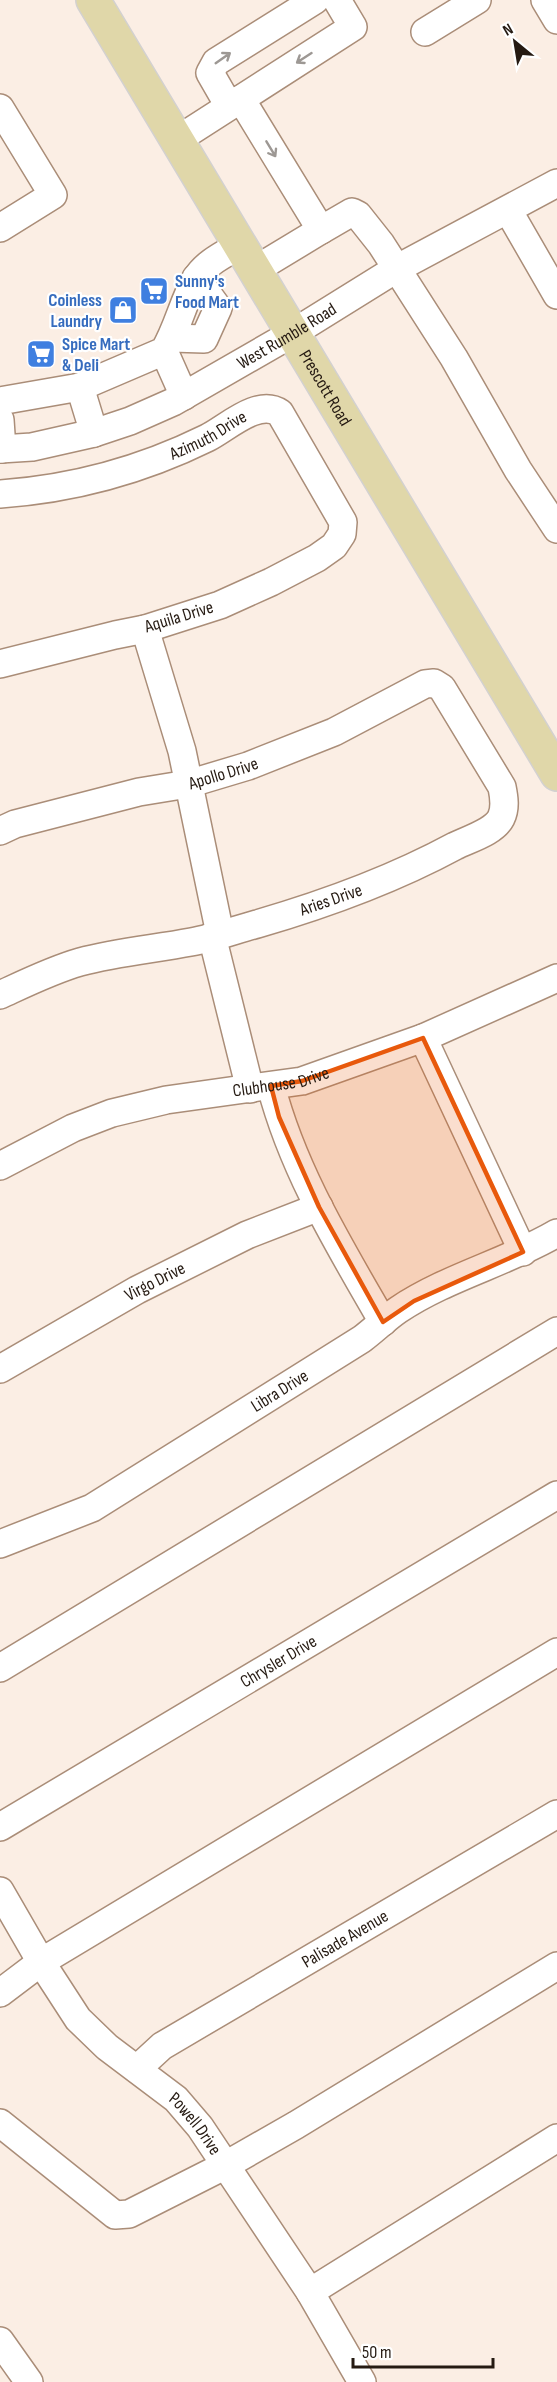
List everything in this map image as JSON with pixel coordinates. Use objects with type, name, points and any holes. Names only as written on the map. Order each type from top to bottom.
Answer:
[{"type":"main road","name":"Prescott Road","points":[[93,0],[557,774]]},
{"type":"street","points":[[315,0],[216,62],[210,73],[235,102],[321,230]]},
{"type":"street","points":[[177,140],[353,27],[337,0]]},
{"type":"street","points":[[425,32],[477,0]]},
{"type":"street","points":[[545,0],[557,20]]},
{"type":"street","points":[[0,108],[53,195],[0,228]]},
{"type":"street","name":"West Rumble Road","points":[[1,449],[32,447],[94,433],[130,421],[184,396],[293,333],[396,269],[557,183]]},
{"type":"street","points":[[508,210],[557,295]]},
{"type":"street","points":[[184,396],[168,344],[196,278],[208,265],[248,258],[321,230],[352,212],[358,215],[381,244],[454,358],[518,470],[556,530]]},
{"type":"street","points":[[0,401],[80,387],[168,344]]},
{"type":"street","points":[[80,387],[94,433]]},
{"type":"street","name":"Azimuth Drive","points":[[0,494],[54,488],[150,464],[220,431],[252,412],[272,409],[280,413],[338,510],[343,522],[342,534]]},
{"type":"street","points":[[0,420],[1,449]]},
{"type":"street","name":"Aquila Drive","points":[[0,663],[145,629],[220,605],[317,558],[334,546],[342,534]]},
{"type":"street","points":[[145,629],[182,751],[216,935],[261,1088],[279,1117],[319,1207],[383,1322]]},
{"type":"street","name":"Apollo Drive","points":[[0,831],[15,824],[139,792],[188,784],[294,749],[334,732],[425,684],[434,683]]},
{"type":"street","name":"Aries Drive","points":[[0,995],[40,976],[79,963],[121,952],[192,942],[316,907],[355,893],[438,856],[490,828],[500,819],[504,809],[501,786],[442,688],[434,683]]},
{"type":"street","name":"Clubhouse Drive","points":[[0,1166],[73,1128],[112,1113],[166,1100],[302,1081],[423,1038],[556,980]]},
{"type":"street","points":[[423,1038],[523,1252]]},
{"type":"street","name":"Virgo Drive","points":[[0,1369],[137,1290],[247,1235],[319,1207]]},
{"type":"street","name":"Libra Drive","points":[[0,1544],[92,1508],[362,1340],[398,1310],[460,1278],[523,1252],[557,1233]]},
{"type":"street","points":[[0,1668],[557,1331]]},
{"type":"street","name":"Chrysler Drive","points":[[0,1827],[557,1495]]},
{"type":"street","points":[[0,1992],[41,1962],[557,1652]]},
{"type":"street","name":"Palisade Avenue","points":[[137,2069],[162,2046],[557,1814]]},
{"type":"street","name":"Powell Drive","points":[[0,1890],[41,1962],[78,2019],[107,2047],[176,2099],[200,2127],[310,2292],[362,2382]]},
{"type":"street","points":[[0,2123],[115,2214],[129,2214],[296,2125],[557,1966]]},
{"type":"street","points":[[310,2292],[557,2138]]},
{"type":"street","points":[[0,2341],[29,2382]]},
{"type":"highlighted area","points":[[423,1038],[523,1252],[414,1301],[383,1322],[319,1207],[279,1117],[271,1086],[302,1081]]},
{"type":"place","name":"Sunny's Food Mart","points":[[154,291]]},
{"type":"place","name":"Coinless Laundry","points":[[123,310]]},
{"type":"place","name":"Spice Mart & Deli","points":[[41,354]]}]
